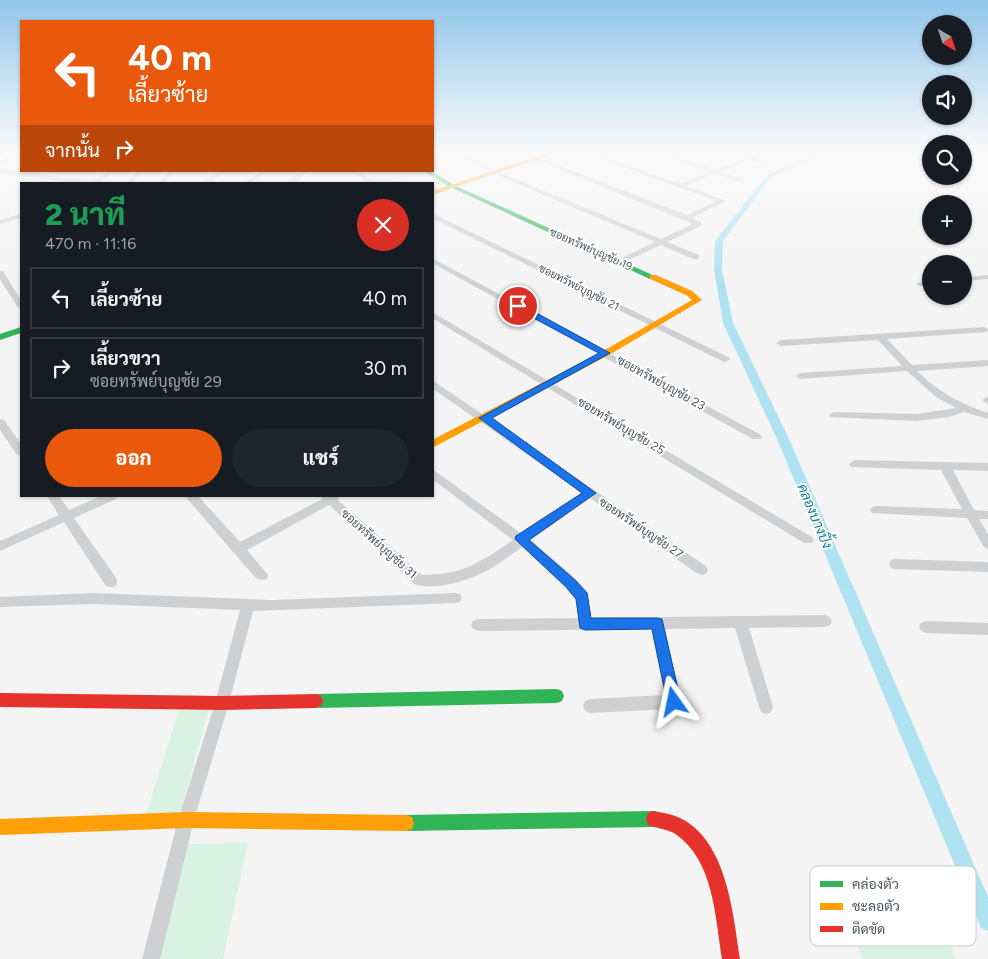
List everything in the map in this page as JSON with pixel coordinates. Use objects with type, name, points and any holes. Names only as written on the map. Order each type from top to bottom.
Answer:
[{"type":"street","name":"ซอยทรัพย์บุญชัย 19","points":[[474,196],[694,296],[698,300],[654,325]]},
{"type":"street","points":[[551,196],[696,257]]},
{"type":"street","points":[[620,262],[698,224],[630,196]]},
{"type":"street","points":[[687,218],[723,201],[710,196]]},
{"type":"street","points":[[0,222],[20,216]]},
{"type":"street","name":"ซอยทรัพย์บุญชัย 21","points":[[434,216],[725,359]]},
{"type":"street","name":"ซอยทรัพย์บุญชัย 23","points":[[434,261],[606,353],[757,437]]},
{"type":"street","points":[[0,272],[20,304]]},
{"type":"street","points":[[972,278],[988,277]]},
{"type":"street","name":"ซอยทรัพย์บุญชัย 25","points":[[434,315],[808,540]]},
{"type":"street","points":[[434,444],[606,353],[654,325]]},
{"type":"street","points":[[0,337],[20,330]]},
{"type":"street","points":[[781,343],[984,330]]},
{"type":"street","points":[[881,338],[909,369],[936,394],[962,409],[988,416]]},
{"type":"street","points":[[800,376],[988,363]]},
{"type":"street","name":"ซอยทรัพย์บุญชัย 27","points":[[434,385],[702,570]]},
{"type":"street","points":[[834,416],[923,417],[962,409]]},
{"type":"street","points":[[0,422],[20,451]]},
{"type":"street","points":[[855,464],[988,467]]},
{"type":"street","points":[[945,466],[988,544]]},
{"type":"street","points":[[434,474],[521,539],[571,583],[582,597],[585,624]]},
{"type":"street","name":"ซอยทรัพย์บุญชัย 31","points":[[331,497],[419,580],[442,581],[465,576],[483,567],[590,493]]},
{"type":"street","points":[[54,497],[111,582]]},
{"type":"street","points":[[0,546],[110,497]]},
{"type":"street","points":[[192,497],[262,575]]},
{"type":"street","points":[[237,549],[331,497]]},
{"type":"street","points":[[876,510],[988,515]]},
{"type":"street","points":[[895,564],[988,567]]},
{"type":"street","points":[[0,602],[109,600],[248,605],[455,598]]},
{"type":"street","points":[[151,959],[186,820],[222,703],[248,605]]},
{"type":"street","points":[[478,625],[826,621]]},
{"type":"street","points":[[740,622],[766,707]]},
{"type":"street","points":[[590,706],[674,702],[657,624]]},
{"type":"street","points":[[926,627],[988,629]]},
{"type":"street","points":[[0,700],[222,703],[556,696]]},
{"type":"street","points":[[0,827],[186,820],[425,823],[641,818],[668,821],[686,832],[705,849],[715,872],[731,959]]},
{"type":"green space","points":[[209,709],[180,813],[146,814],[179,710]]},
{"type":"green space","points":[[248,843],[223,959],[155,959],[187,844]]},
{"type":"green space","points":[[858,946],[951,946],[956,959],[862,959]]},
{"type":"waterway","name":"คลองบางปิ้ง","points":[[754,196],[719,241],[718,270],[728,323],[783,439],[965,866]]},
{"type":"waterway","name":"คลองบางปิ้ง","points":[[976,893],[988,921]]},
{"type":"traffic: fast","points":[[474,196],[653,277]]},
{"type":"traffic: fast","points":[[0,337],[20,330]]},
{"type":"traffic: fast","points":[[316,701],[557,696]]},
{"type":"traffic: fast","points":[[406,823],[654,819]]},
{"type":"traffic: slow","points":[[434,444],[606,353],[698,300],[689,293],[653,277]]},
{"type":"traffic: slow","points":[[0,827],[186,820],[406,823]]},
{"type":"traffic: jam","points":[[0,700],[222,703],[316,701]]},
{"type":"traffic: jam","points":[[654,819],[675,824],[692,836],[704,853],[714,873],[720,895],[731,959]]},
{"type":"route","points":[[518,306],[606,353],[484,418],[590,493],[521,539],[571,583],[582,597],[585,624],[657,624],[674,702]]}]
